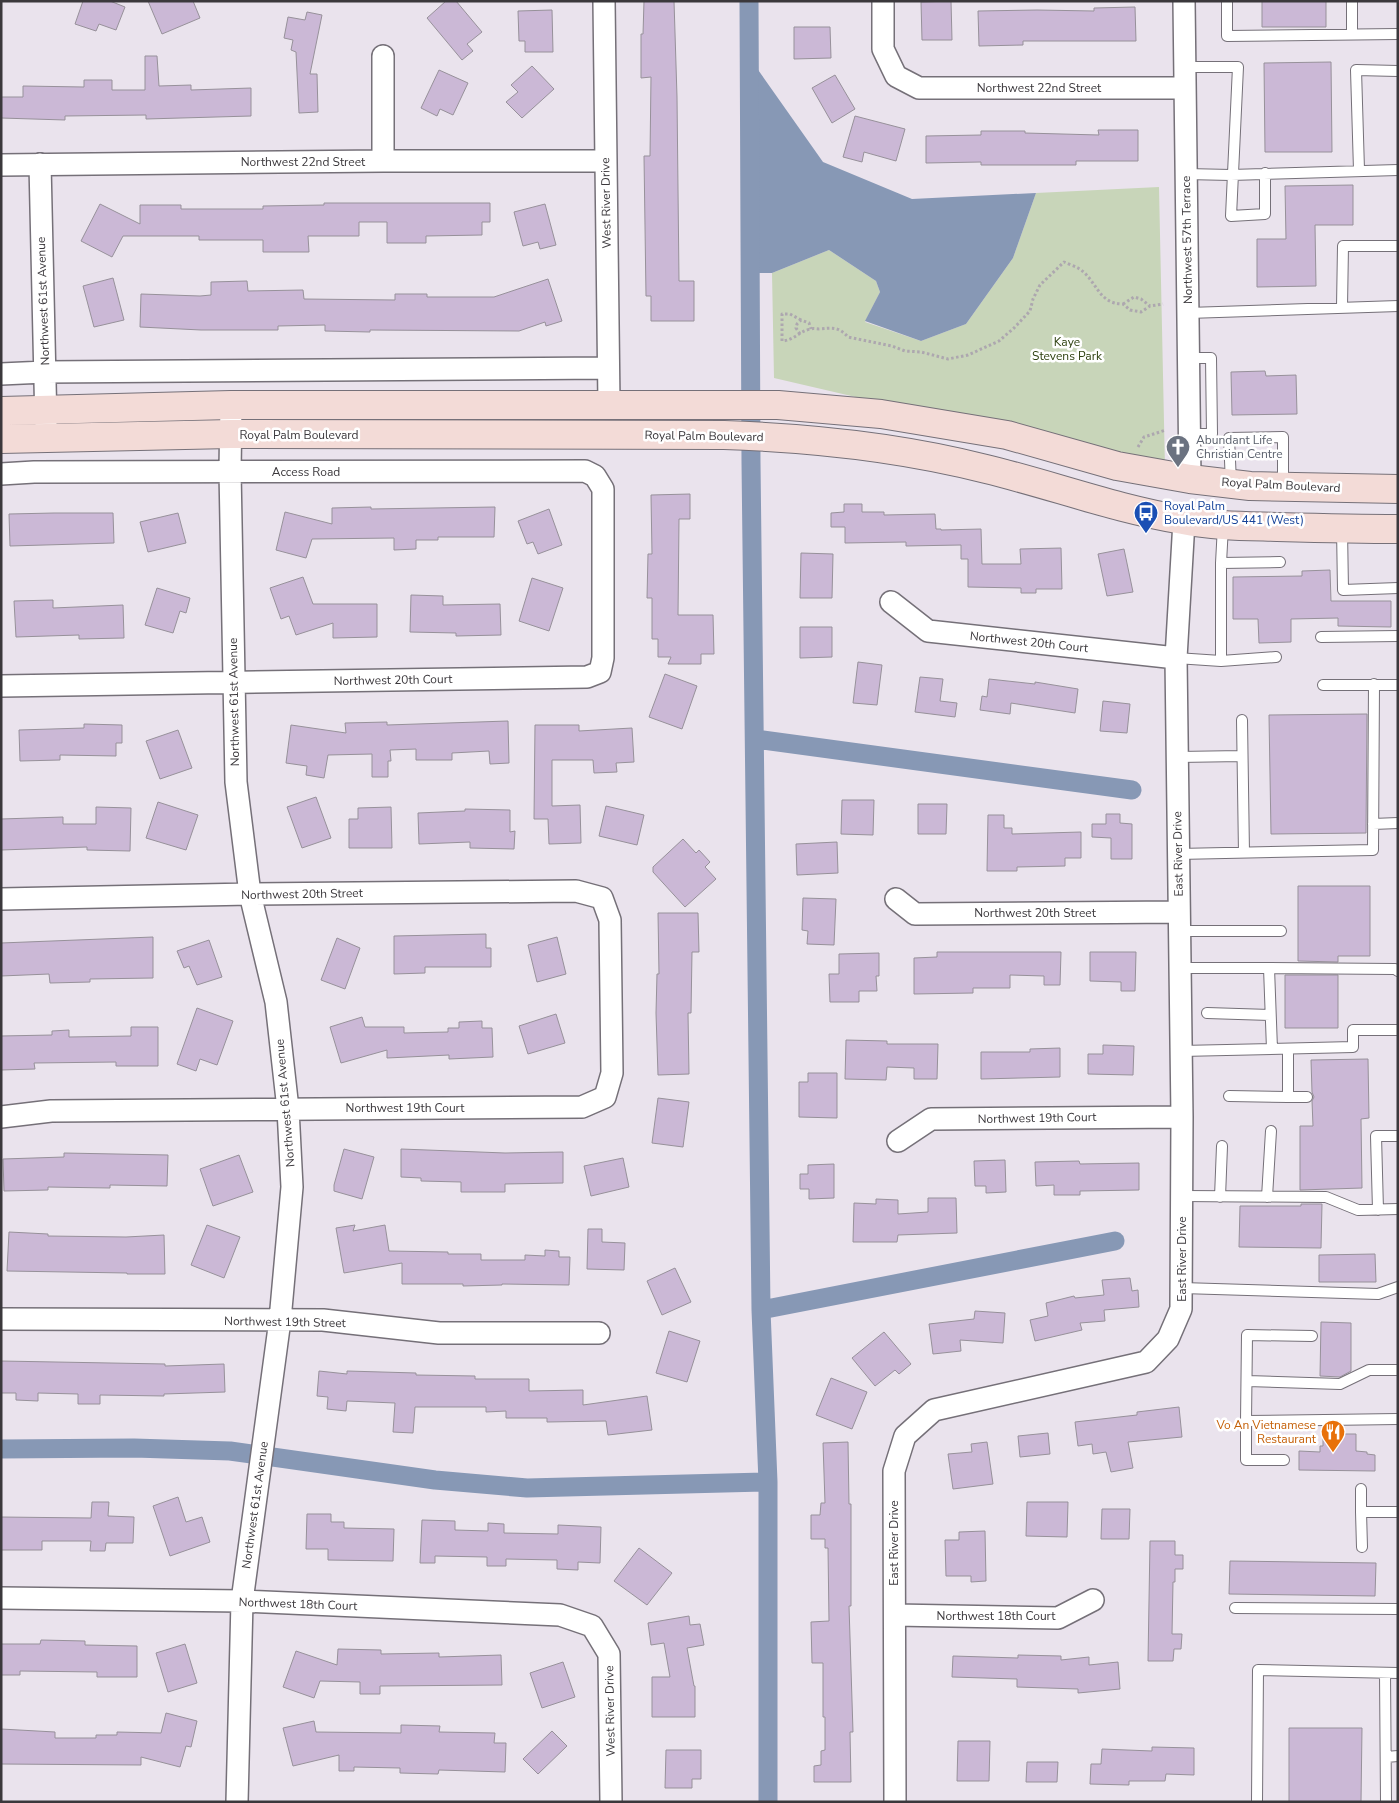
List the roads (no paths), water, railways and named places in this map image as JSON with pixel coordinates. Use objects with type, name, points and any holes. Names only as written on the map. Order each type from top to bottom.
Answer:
[{"type":"main road","name":"Royal Palm Boulevard","points":[[1,411],[46,408],[231,405],[778,405],[881,414],[1007,435],[1117,466],[1190,479],[1283,487],[1398,489]]},
{"type":"main road","name":"Royal Palm Boulevard","points":[[1,439],[231,434],[724,435],[778,437],[842,443],[985,468],[1116,506],[1184,521],[1223,525],[1398,529]]},
{"type":"street","name":"West River Drive","points":[[604,1],[609,404]]},
{"type":"street","name":"Northwest 22nd Street","points":[[883,1],[883,49],[896,76],[920,88],[1185,88]]},
{"type":"street","name":"Northwest 57th Terrace","points":[[1184,1],[1190,479]]},
{"type":"street","points":[[383,56],[383,161]]},
{"type":"street","name":"Northwest 22nd Street","points":[[1,165],[605,161]]},
{"type":"street","name":"Northwest 61st Avenue","points":[[40,164],[47,438]]},
{"type":"street","points":[[1,374],[45,372],[608,368]]},
{"type":"street","name":"Northwest 61st Avenue","points":[[231,405],[230,471],[236,782],[250,894],[276,1002],[288,1109],[292,1187],[280,1320],[242,1601],[238,1802]]},
{"type":"street","name":"Access Road","points":[[1,474],[34,472],[585,471],[595,476],[603,489]]},
{"type":"street","name":"Northwest 20th Court","points":[[1,686],[587,677],[600,672],[603,658],[603,489]]},
{"type":"street","name":"East River Drive","points":[[896,1802],[894,1471],[906,1436],[934,1410],[1146,1362],[1168,1339],[1181,1309],[1182,1117],[1176,658],[1184,521]]},
{"type":"street","name":"Northwest 20th Court","points":[[891,602],[928,631],[1176,658]]},
{"type":"street","name":"Northwest 20th Street","points":[[1,899],[250,894],[576,891],[602,898]]},
{"type":"street","name":"Northwest 19th Court","points":[[1,1117],[51,1111],[582,1106],[605,1097],[612,1073],[610,920],[602,898]]},
{"type":"street","name":"Northwest 20th Street","points":[[896,899],[915,914],[1179,921]]},
{"type":"street","name":"Northwest 19th Court","points":[[898,1141],[931,1119],[1182,1117]]},
{"type":"street","name":"Northwest 19th Street","points":[[1,1319],[323,1320],[439,1333],[599,1333]]},
{"type":"street","name":"Northwest 18th Court","points":[[1,1598],[242,1601],[560,1615],[592,1626]]},
{"type":"street","name":"Northwest 18th Court","points":[[895,1616],[1058,1618],[1093,1600]]},
{"type":"street","name":"West River Drive","points":[[592,1626],[610,1654],[611,1802]]},
{"type":"lane","points":[[1227,1],[1227,36],[1398,34]]},
{"type":"lane","points":[[1352,1],[1352,34]]},
{"type":"lane","points":[[1185,67],[1238,67],[1230,216],[1265,214],[1265,173]]},
{"type":"lane","points":[[1359,170],[1356,70],[1398,71]]},
{"type":"lane","points":[[1186,174],[1231,175],[1398,170]]},
{"type":"lane","points":[[1342,307],[1343,246],[1398,246]]},
{"type":"lane","points":[[1188,312],[1398,306]]},
{"type":"lane","points":[[1231,484],[1229,438],[1284,438],[1283,487]]},
{"type":"lane","points":[[1221,661],[1223,525]]},
{"type":"lane","points":[[1342,529],[1343,590],[1398,588]]},
{"type":"lane","points":[[1221,563],[1280,562]]},
{"type":"lane","points":[[1321,637],[1398,636]]},
{"type":"lane","points":[[1176,658],[1221,661],[1276,658]]},
{"type":"lane","points":[[1178,854],[1373,850],[1374,684]]},
{"type":"lane","points":[[1323,685],[1398,685]]},
{"type":"lane","points":[[1242,720],[1244,853]]},
{"type":"lane","points":[[1178,757],[1242,756]]},
{"type":"lane","points":[[1373,824],[1398,823]]},
{"type":"lane","points":[[1179,921],[1281,931]]},
{"type":"lane","points":[[1180,968],[1398,970]]},
{"type":"lane","points":[[1269,968],[1272,1049]]},
{"type":"lane","points":[[1207,1013],[1270,1015]]},
{"type":"lane","points":[[1181,1051],[1353,1047],[1353,1030],[1398,1030]]},
{"type":"lane","points":[[1288,1049],[1288,1097]]},
{"type":"lane","points":[[1229,1096],[1307,1097]]},
{"type":"lane","points":[[1267,1197],[1271,1131]]},
{"type":"lane","points":[[1378,1210],[1376,1136],[1398,1136]]},
{"type":"lane","points":[[1220,1197],[1222,1146]]},
{"type":"lane","points":[[1182,1196],[1326,1198],[1358,1210],[1398,1210]]},
{"type":"lane","points":[[1182,1288],[1378,1294],[1398,1287]]},
{"type":"lane","points":[[1284,1460],[1246,1460],[1247,1335],[1312,1336]]},
{"type":"lane","points":[[1247,1381],[1340,1384],[1369,1370],[1398,1370]]},
{"type":"lane","points":[[1246,1421],[1398,1419]]},
{"type":"lane","points":[[1361,1489],[1362,1547]]},
{"type":"lane","points":[[1362,1512],[1398,1512]]},
{"type":"lane","points":[[1235,1608],[1398,1609]]},
{"type":"lane","points":[[1257,1802],[1258,1670],[1398,1673]]},
{"type":"lane","points":[[1385,1673],[1386,1801]]},
{"type":"lane","points":[[1386,1756],[1398,1756]]},
{"type":"water","points":[[749,57],[823,162],[912,199],[1036,193],[1013,258],[966,324],[921,341],[865,321],[880,292],[876,281],[829,250],[772,273],[751,273]]},
{"type":"waterway","points":[[749,1],[751,462],[761,1310],[768,1482],[768,1802]]},
{"type":"waterway","points":[[755,739],[1132,790]]},
{"type":"waterway","points":[[761,1310],[1115,1241]]},
{"type":"waterway","points":[[1,1449],[134,1448],[230,1451],[435,1480],[527,1488],[768,1482]]},
{"type":"place","name":"Abundant Life Christian Centre","points":[[1178,468]]},
{"type":"place","name":"Royal Palm Boulevard/US 441 (West)","points":[[1146,534]]},
{"type":"place","name":"Vo An Vietnamese Restaurant","points":[[1333,1453]]},
{"type":"park label","name":"Kaye Stevens Park","points":[[1067,349]]}]
